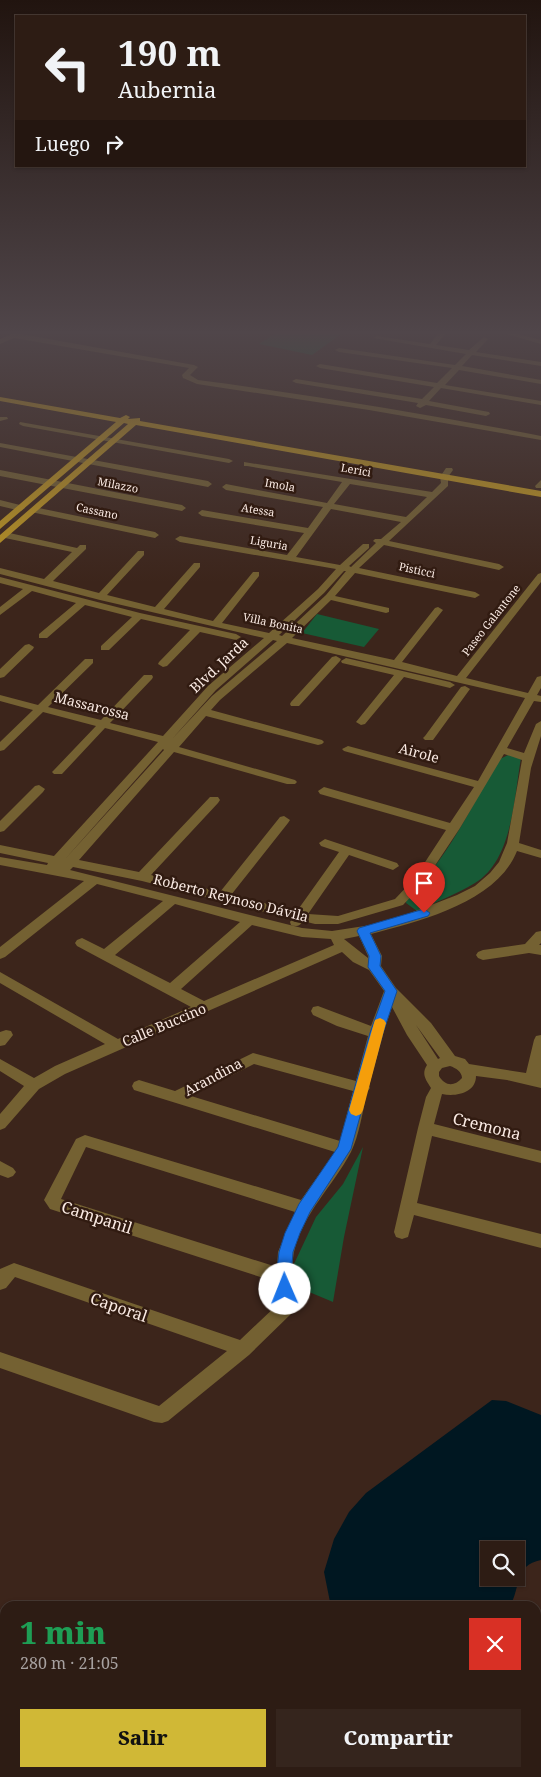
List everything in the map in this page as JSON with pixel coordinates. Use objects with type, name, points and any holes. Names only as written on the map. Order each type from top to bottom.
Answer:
[{"type":"main road","points":[[117,417],[343,452],[446,473]]},
{"type":"main road","points":[[119,417],[124,418]]},
{"type":"main road","points":[[0,526],[124,418]]},
{"type":"main road","points":[[2,538],[137,420]]},
{"type":"main road","points":[[137,420],[325,457],[541,487]]},
{"type":"main road","points":[[325,457],[343,452]]},
{"type":"street","points":[[433,417],[541,438]]},
{"type":"street","points":[[23,424],[229,461]]},
{"type":"street","points":[[0,445],[208,484]]},
{"type":"street","name":"Lerici","points":[[247,464],[427,494]]},
{"type":"street","name":"Milazzo","points":[[0,473],[182,508]]},
{"type":"street","name":"Blvd. Jarda","points":[[56,867],[169,745],[208,713],[226,689],[403,519],[446,473]]},
{"type":"street","points":[[290,558],[348,480]]},
{"type":"street","name":"Imola","points":[[226,487],[403,519]]},
{"type":"street","points":[[0,503],[21,508]]},
{"type":"street","name":"Cassano","points":[[34,510],[155,534]]},
{"type":"street","name":"Atessa","points":[[202,513],[309,531]]},
{"type":"street","points":[[2,538],[81,549],[47,582]]},
{"type":"street","name":"Liguria","points":[[180,539],[349,569]]},
{"type":"street","points":[[378,541],[500,567]]},
{"type":"street","points":[[100,597],[141,553]]},
{"type":"street","points":[[158,610],[197,565]]},
{"type":"street","name":"Blvd. Jarda","points":[[70,862],[169,745],[212,688],[275,641],[329,597],[349,569]]},
{"type":"street","name":"Pisticci","points":[[349,569],[475,595]]},
{"type":"street","name":"Villa Bonita","points":[[0,571],[216,624],[336,659],[399,669]]},
{"type":"street","points":[[216,624],[256,574]]},
{"type":"street","name":"Paseo Galantone","points":[[429,738],[463,684],[541,576]]},
{"type":"street","name":"Villa Bonita","points":[[0,580],[139,616],[197,629],[275,641],[533,700],[541,707]]},
{"type":"street","points":[[0,612],[30,588]]},
{"type":"street","points":[[329,597],[386,610]]},
{"type":"street","points":[[43,636],[82,602]]},
{"type":"street","points":[[361,722],[438,610]]},
{"type":"street","points":[[105,648],[139,616]]},
{"type":"street","points":[[162,664],[197,629]]},
{"type":"street","points":[[0,675],[29,647]]},
{"type":"street","points":[[295,704],[336,659]]},
{"type":"street","points":[[0,748],[89,661]]},
{"type":"street","points":[[58,772],[148,677]]},
{"type":"street","name":"Roberto Reynoso Dávila","points":[[0,861],[56,867],[70,862],[142,877],[222,898],[302,913],[315,920],[338,920],[368,913],[399,902],[418,882],[448,826],[481,785],[533,700],[541,679]]},
{"type":"street","name":"Massarossa","points":[[0,698],[104,724],[291,782]]},
{"type":"street","points":[[208,713],[318,742]]},
{"type":"street","name":"Roberto Reynoso Dávila","points":[[0,849],[94,880],[290,930],[331,935],[363,931],[448,904],[482,887],[502,868],[514,846],[528,758],[533,739],[541,724]]},
{"type":"street","name":"Airole","points":[[348,749],[481,785]]},
{"type":"street","points":[[502,750],[528,758]]},
{"type":"street","points":[[0,828],[39,789]]},
{"type":"street","points":[[324,791],[448,826]]},
{"type":"street","points":[[142,877],[214,800]]},
{"type":"street","points":[[222,898],[284,820]]},
{"type":"street","points":[[326,843],[393,866]]},
{"type":"street","points":[[514,846],[541,854]]},
{"type":"street","points":[[290,930],[347,850]]},
{"type":"street","points":[[0,954],[94,880]]},
{"type":"street","points":[[106,955],[173,899]]},
{"type":"street","points":[[399,902],[412,917]]},
{"type":"street","points":[[171,990],[251,919]]},
{"type":"street","points":[[363,931],[375,956],[374,967]]},
{"type":"street","points":[[331,935],[358,959],[374,967],[391,991],[412,1031],[435,1065]]},
{"type":"street","points":[[483,955],[535,949],[541,935]]},
{"type":"street","points":[[82,943],[205,1008]]},
{"type":"street","name":"Calle Buccino","points":[[0,1124],[34,1085],[74,1063],[205,1008],[343,946]]},
{"type":"street","points":[[0,977],[118,1045]]},
{"type":"street","points":[[0,1360],[154,1414],[162,1415],[243,1349],[286,1308],[284,1277],[286,1252],[304,1208],[345,1149],[363,1088],[376,1033],[391,991]]},
{"type":"street","points":[[391,991],[426,1027],[450,1061]]},
{"type":"street","points":[[318,1010],[342,1022],[376,1033]]},
{"type":"street","points":[[467,1069],[469,1080],[461,1089],[454,1090],[439,1087],[433,1082],[431,1076],[431,1070],[435,1065],[450,1061],[460,1063],[467,1069],[490,1071],[536,1081],[541,1040]]},
{"type":"street","name":"Arandina","points":[[176,1097],[253,1058],[363,1088]]},
{"type":"street","points":[[0,1064],[34,1085]]},
{"type":"street","points":[[138,1086],[176,1097]]},
{"type":"street","points":[[402,1232],[425,1128],[433,1097],[439,1087]]},
{"type":"street","name":"Arandina","points":[[176,1097],[345,1149]]},
{"type":"street","name":"Cremona","points":[[425,1128],[541,1157]]},
{"type":"street","name":"Campanil","points":[[284,1277],[66,1207],[52,1200],[81,1143],[84,1141],[304,1208]]},
{"type":"street","points":[[408,1207],[541,1241]]},
{"type":"street","name":"Caporal","points":[[0,1283],[6,1274],[14,1270],[243,1349]]},
{"type":"green space","points":[[317,614],[379,629],[364,647],[302,633]]},
{"type":"green space","points":[[508,755],[521,758],[510,826],[497,859],[488,873],[475,883],[417,911],[406,903],[407,896],[434,868],[446,851],[498,760]]},
{"type":"green space","points":[[363,1147],[344,1237],[333,1302],[302,1289],[293,1266],[316,1217],[343,1184]]},
{"type":"water","points":[[492,1400],[506,1401],[541,1415],[541,1560],[525,1568],[525,1541],[480,1541],[480,1586],[517,1586],[512,1601],[330,1601],[324,1572],[334,1539],[349,1512],[366,1493]]},
{"type":"slow traffic","points":[[356,1110],[380,1023]]},
{"type":"route","points":[[285,1289],[286,1252],[292,1233],[304,1208],[345,1149],[363,1088],[376,1033],[391,991],[374,967],[375,956],[363,931],[424,913]]}]
